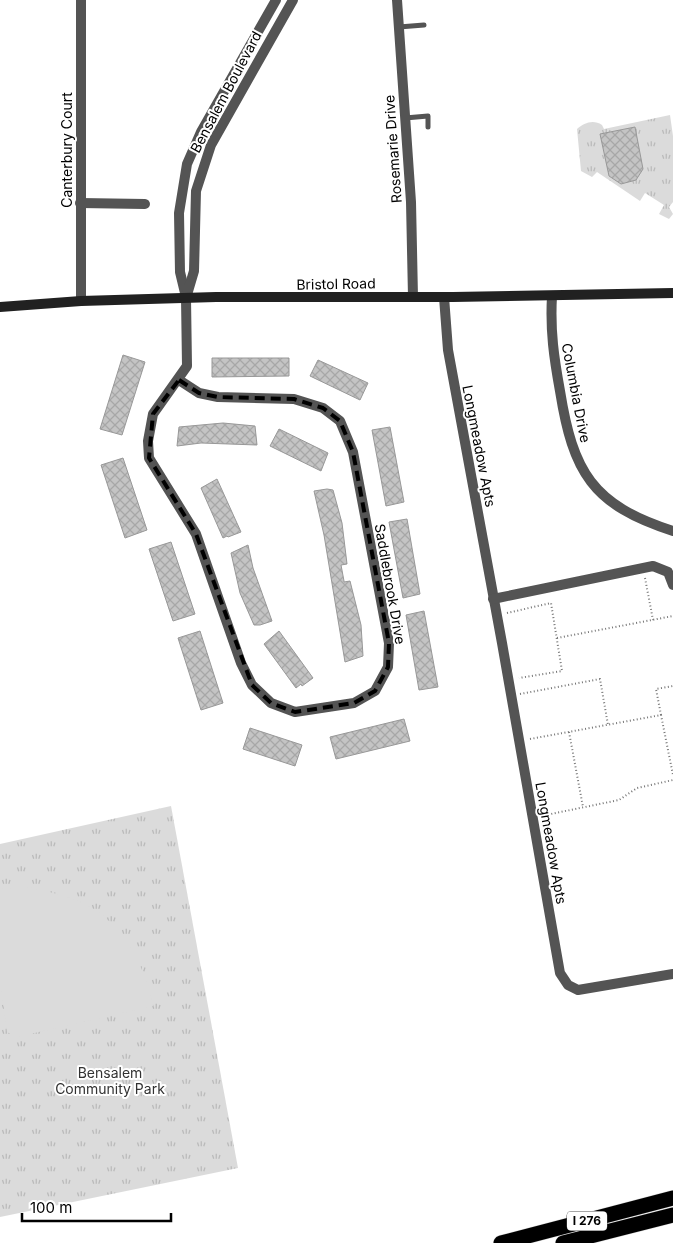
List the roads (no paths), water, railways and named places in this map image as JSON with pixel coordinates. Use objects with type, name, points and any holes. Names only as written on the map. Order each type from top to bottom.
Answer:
[{"type":"highway","name":"I 276","points":[[501,1243],[673,1198]]},
{"type":"highway","name":"I 276","points":[[563,1243],[673,1214]]},
{"type":"main road","name":"Bristol Road","points":[[0,307],[81,301],[186,298],[552,296],[673,293]]},
{"type":"street","name":"Canterbury Court","points":[[80,0],[81,301]]},
{"type":"street","name":"Bensalem Boulevard","points":[[186,298],[180,272],[179,213],[187,164],[201,132],[276,0]]},
{"type":"street","name":"Bensalem Boulevard","points":[[186,298],[194,271],[196,191],[204,161],[216,136],[293,0]]},
{"type":"street","name":"Rosemarie Drive","points":[[397,0],[412,221],[413,297]]},
{"type":"street","points":[[80,203],[145,204]]},
{"type":"street","name":"Columbia Drive","points":[[552,296],[551,346],[565,425],[574,454],[589,479],[615,505],[646,522],[673,531]]},
{"type":"street","name":"Longmeadow Apts","points":[[444,297],[448,350],[512,695],[556,952],[564,980],[578,990],[673,974]]},
{"type":"street","name":"Saddlebrook Drive","points":[[179,380],[199,393],[218,397],[294,399],[323,408],[340,421],[353,452],[389,642],[388,667],[375,691],[354,702],[295,712],[271,703],[252,685],[241,663],[196,534],[149,458],[148,440],[153,414],[179,380],[187,366],[186,298]]},
{"type":"street","points":[[493,599],[653,566],[665,570],[673,585]]},
{"type":"lane","points":[[400,26],[424,25]]},
{"type":"lane","points":[[405,118],[428,116],[428,127]]},
{"type":"park label","name":"Bensalem Community Park","points":[[110,1082]]}]
